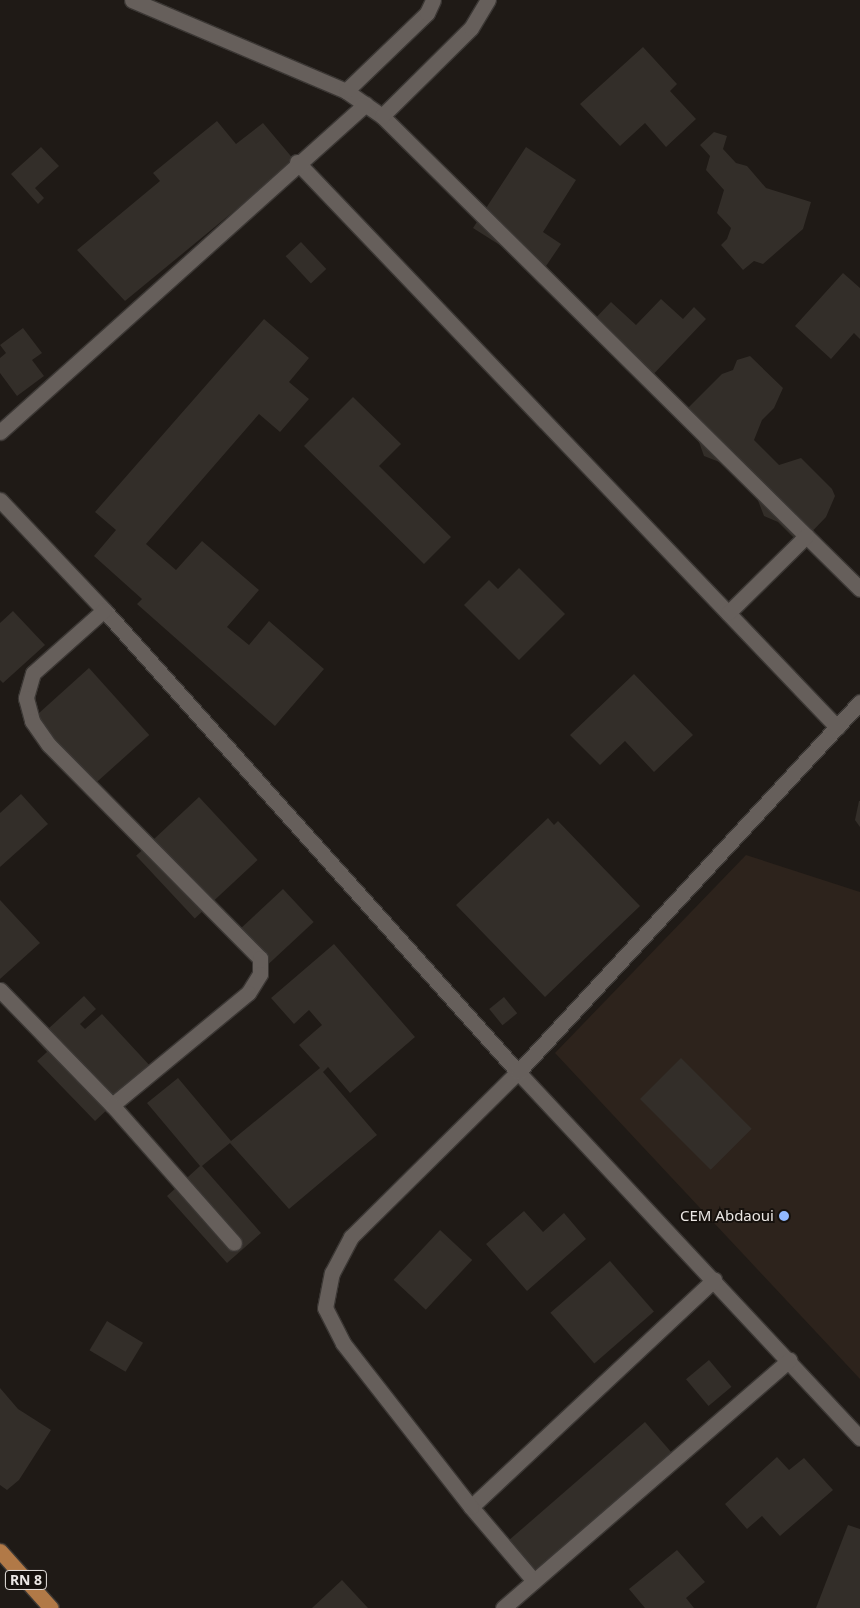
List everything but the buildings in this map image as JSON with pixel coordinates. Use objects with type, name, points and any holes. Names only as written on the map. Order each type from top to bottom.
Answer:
[{"type":"main road","name":"RN 8","points":[[0,1551],[51,1608]]},
{"type":"street","points":[[132,0],[346,91],[382,116],[860,589]]},
{"type":"street","points":[[346,91],[427,13],[433,0]]},
{"type":"street","points":[[382,116],[471,28],[488,0]]},
{"type":"street","points":[[0,432],[297,162],[365,104]]},
{"type":"street","points":[[297,162],[836,727]]},
{"type":"street","points":[[0,500],[104,610],[518,1072],[860,1438]]},
{"type":"street","points":[[728,613],[806,536]]},
{"type":"street","points":[[104,610],[33,673],[26,698],[32,721],[49,745],[260,958],[260,974],[248,993],[112,1105]]},
{"type":"street","points":[[534,1581],[471,1507],[343,1342],[325,1308],[332,1272],[351,1237],[518,1072],[860,702]]},
{"type":"street","points":[[0,990],[112,1105],[234,1243]]},
{"type":"street","points":[[471,1507],[714,1280]]},
{"type":"street","points":[[503,1608],[789,1360]]},
{"type":"shaded area","name":"CEM Abdaoui","points":[[746,855],[860,892],[860,1379],[555,1053]]},
{"type":"place","name":"CEM Abdaoui","points":[[784,1216]]}]
